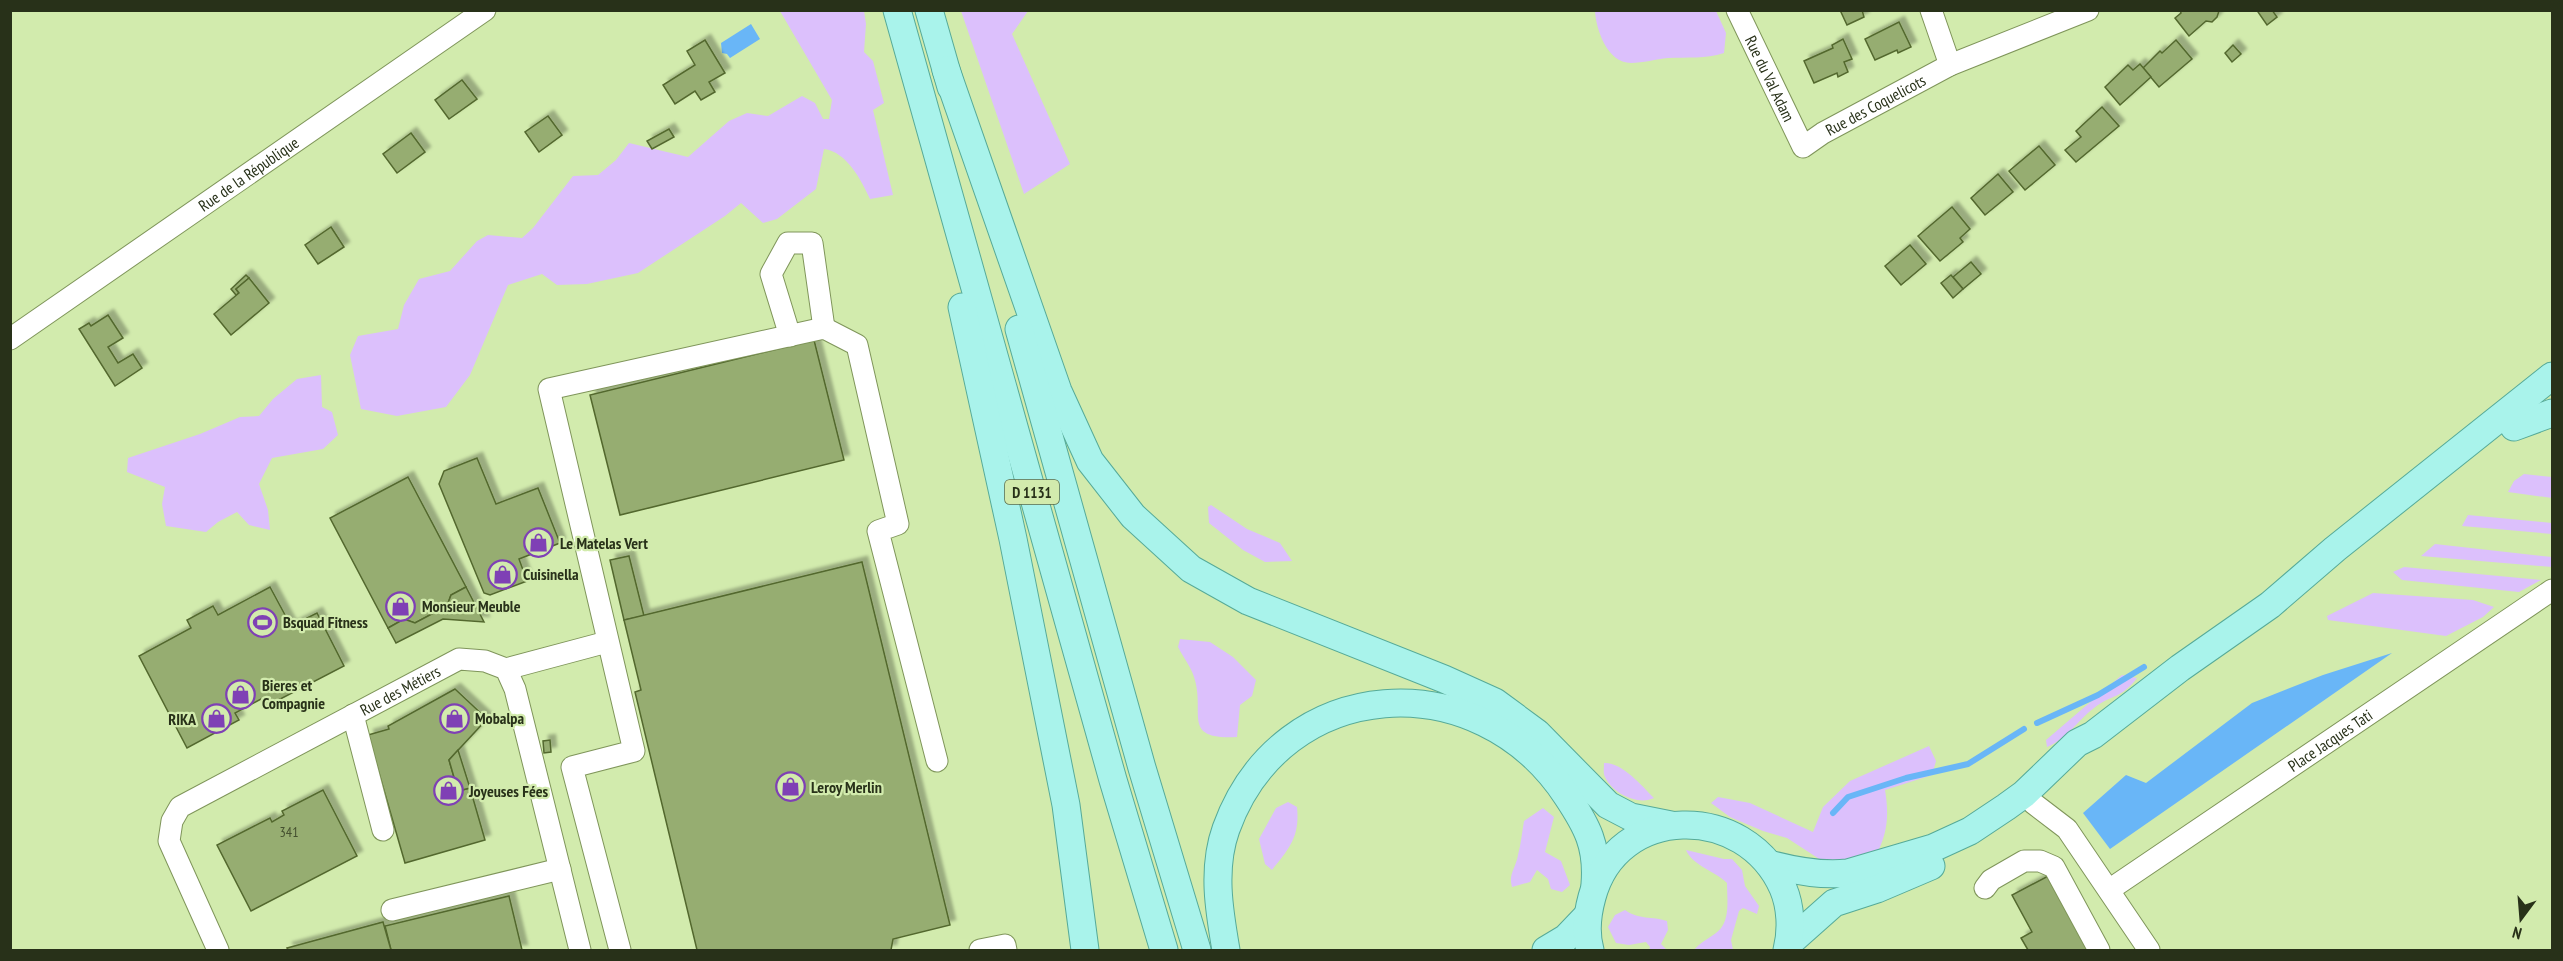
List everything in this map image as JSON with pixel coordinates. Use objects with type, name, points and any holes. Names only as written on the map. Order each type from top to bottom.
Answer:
[{"type":"main road","name":"D 1131","points":[[929,10],[1142,768],[1197,951]]},
{"type":"main road","name":"D 1131","points":[[899,22],[1113,780],[1164,951]]},
{"type":"main road","points":[[899,22],[1017,562],[1066,805],[1085,951]]},
{"type":"main road","points":[[946,70],[1058,391],[1090,461],[1133,516],[1191,569],[1248,601],[1495,702],[1537,733],[1608,805],[1631,817],[1671,825],[1698,824],[1725,831],[1750,845],[1769,864],[1778,878],[1787,902],[1790,926],[1788,947]]},
{"type":"main road","points":[[2383,512],[2494,404],[2553,356]]},
{"type":"main road","points":[[1769,864],[1791,870],[1833,875],[1896,861],[1933,848],[1970,831],[2024,794],[2077,743],[2093,735],[2296,584],[2335,549],[2553,376]]},
{"type":"main road","points":[[2296,584],[2345,559],[2514,427],[2553,389]]},
{"type":"main road","points":[[2514,427],[2553,413]]},
{"type":"main road","points":[[1226,951],[1218,903],[1218,871],[1226,830],[1239,801],[1257,773],[1280,749],[1326,718],[1357,706],[1392,702],[1427,704],[1464,714],[1499,729],[1533,754],[1561,787],[1585,824],[1597,862],[1595,884],[1587,916],[1590,951]]},
{"type":"main road","points":[[1788,947],[1834,903],[1877,889],[1940,862],[1992,831],[2033,802],[2081,754],[2093,735]]},
{"type":"main road","points":[[1595,884],[1606,866],[1620,850],[1644,834],[1671,825]]},
{"type":"main road","points":[[1546,951],[1566,938],[1587,916]]},
{"type":"street","name":"Rue de la République","points":[[10,339],[485,10]]},
{"type":"street","name":"Rue du Val Adam","points":[[1737,10],[1803,147]]},
{"type":"street","points":[[1931,10],[1950,65]]},
{"type":"street","name":"Rue des Coquelicots","points":[[1803,147],[1823,133],[1950,65],[2088,10]]},
{"type":"street","points":[[790,336],[771,274],[788,243],[812,243],[824,328]]},
{"type":"street","points":[[620,951],[572,767],[634,751],[549,389],[824,328],[857,345],[898,524],[878,531],[937,761]]},
{"type":"street","name":"Place Jacques Tati","points":[[2109,890],[2553,590]]},
{"type":"street","points":[[580,951],[515,689],[506,669],[607,642]]},
{"type":"street","name":"Rue des Métiers","points":[[218,951],[169,841],[172,821],[180,807],[459,659],[485,661],[506,669]]},
{"type":"street","points":[[353,715],[383,830]]},
{"type":"street","points":[[2033,802],[2067,829],[2149,951]]},
{"type":"street","points":[[1985,888],[1991,880],[2024,861],[2040,861],[2054,867],[2099,951]]},
{"type":"street","points":[[392,910],[560,869]]},
{"type":"street","points":[[980,951],[1005,945],[1006,951]]},
{"type":"shaded area","points":[[780,11],[864,11],[866,24],[864,52],[873,61],[884,103],[873,110],[893,195],[870,199],[858,176],[846,161],[840,155],[824,149],[816,189],[777,219],[763,223],[741,203],[638,273],[587,284],[557,285],[542,274],[508,285],[470,375],[446,407],[397,416],[361,409],[350,355],[358,336],[398,329],[404,305],[419,279],[450,271],[477,241],[488,235],[522,238],[533,228],[573,176],[598,175],[616,160],[629,143],[688,157],[729,121],[747,113],[768,116],[802,96],[815,103],[823,119],[829,119],[832,100]]},
{"type":"shaded area","points":[[961,11],[1028,11],[1012,34],[1070,164],[1024,194]]},
{"type":"shaded area","points":[[1595,11],[1716,11],[1726,33],[1724,53],[1636,63],[1623,62],[1615,57],[1604,44]]},
{"type":"shaded area","points":[[321,375],[322,407],[332,412],[338,435],[323,449],[272,458],[259,484],[268,510],[270,530],[249,525],[237,512],[218,522],[206,532],[166,526],[162,504],[165,487],[127,472],[128,458],[200,434],[240,417],[259,416],[273,399],[297,379]]},
{"type":"shaded area","points":[[2524,474],[2552,477],[2552,498],[2508,492],[2514,481]]},
{"type":"shaded area","points":[[1211,505],[1247,529],[1280,543],[1292,561],[1265,562],[1243,550],[1209,523],[1208,507]]},
{"type":"shaded area","points":[[2468,515],[2552,523],[2552,534],[2462,526]]},
{"type":"shaded area","points":[[2435,544],[2552,557],[2552,567],[2421,556]]},
{"type":"shaded area","points":[[2404,567],[2541,580],[2519,592],[2402,580],[2393,572]]},
{"type":"shaded area","points":[[2373,593],[2473,600],[2494,607],[2483,617],[2446,636],[2328,620],[2327,616]]},
{"type":"shaded area","points":[[1180,639],[1210,642],[1233,657],[1256,680],[1252,696],[1240,705],[1237,737],[1219,737],[1208,734],[1202,729],[1199,722],[1194,677],[1178,647]]},
{"type":"shaded area","points":[[2122,675],[2137,678],[2126,690],[2094,708],[2066,735],[2047,747],[2046,740]]},
{"type":"shaded area","points":[[1929,746],[1936,761],[1932,775],[1885,790],[1886,823],[1883,839],[1876,855],[1830,866],[1787,838],[1730,817],[1711,803],[1718,797],[1750,803],[1813,832],[1823,807],[1850,781]]},
{"type":"shaded area","points":[[1604,763],[1625,770],[1654,798],[1633,799],[1619,793],[1605,777]]},
{"type":"shaded area","points":[[1288,802],[1297,807],[1297,826],[1289,848],[1272,870],[1265,864],[1259,839],[1276,808]]},
{"type":"shaded area","points":[[1543,808],[1554,817],[1545,852],[1561,861],[1570,885],[1562,892],[1551,889],[1548,879],[1537,870],[1530,882],[1512,887],[1512,875],[1524,821]]},
{"type":"shaded area","points":[[1686,850],[1732,859],[1742,870],[1745,886],[1759,906],[1757,914],[1743,908],[1739,911],[1731,940],[1733,950],[1694,950],[1716,933],[1724,923],[1727,910],[1727,883],[1689,856]]},
{"type":"shaded area","points":[[1625,910],[1640,917],[1667,921],[1668,930],[1661,944],[1667,950],[1649,950],[1650,947],[1646,942],[1629,945],[1616,943],[1608,927],[1615,915]]},
{"type":"water","points":[[751,24],[760,39],[730,58],[727,54],[722,53],[721,43]]},
{"type":"water","points":[[2392,653],[2110,849],[2083,813],[2126,775],[2146,783],[2252,703],[2323,675]]},
{"type":"building","points":[[1840,10],[1862,10],[1864,17],[1847,25]]},
{"type":"building","points":[[2180,10],[2219,11],[2212,22],[2206,21],[2189,36],[2175,18],[2181,13]]},
{"type":"building","points":[[2272,10],[2277,17],[2267,25],[2258,12]]},
{"type":"building","points":[[1899,22],[1911,47],[1898,53],[1897,50],[1875,60],[1865,39]]},
{"type":"building","points":[[1843,39],[1852,59],[1844,62],[1848,72],[1838,77],[1837,73],[1814,83],[1804,61],[1833,48],[1832,45]]},
{"type":"building","points":[[705,40],[725,73],[709,82],[715,92],[701,100],[695,91],[675,104],[663,85],[695,65],[687,51]]},
{"type":"building","points":[[2176,40],[2192,59],[2159,87],[2143,68],[2160,51],[2162,53]]},
{"type":"building","points":[[2233,45],[2241,54],[2232,62],[2225,53]]},
{"type":"building","points":[[2140,64],[2151,77],[2120,105],[2105,87],[2128,65],[2133,70]]},
{"type":"building","points":[[462,80],[477,99],[449,119],[435,100]]},
{"type":"building","points":[[2102,107],[2119,126],[2076,162],[2065,150],[2081,137],[2076,131]]},
{"type":"building","points":[[548,116],[562,135],[539,152],[525,132]]},
{"type":"building","points":[[669,129],[674,137],[652,149],[647,141]]},
{"type":"building","points":[[411,133],[425,152],[397,173],[383,154]]},
{"type":"building","points":[[2039,146],[2055,165],[2025,190],[2009,171]]},
{"type":"building","points":[[1998,174],[2013,192],[1985,215],[1971,198]]},
{"type":"building","points":[[1952,207],[1970,229],[1960,238],[1963,242],[1940,261],[1918,236]]},
{"type":"building","points":[[331,227],[344,247],[318,264],[305,245]]},
{"type":"building","points":[[1910,245],[1926,264],[1901,285],[1885,266]]},
{"type":"building","points":[[1971,262],[1981,274],[1963,289],[1953,277]]},
{"type":"building","points":[[246,275],[249,278],[236,289],[239,293],[236,295],[231,289]]},
{"type":"building","points":[[1951,275],[1963,289],[1953,298],[1941,283]]},
{"type":"building","points":[[249,278],[269,303],[231,335],[214,314],[239,293],[236,289]]},
{"type":"building","points":[[108,315],[123,338],[108,347],[118,363],[133,354],[142,368],[115,386],[79,329],[89,323],[91,326]]},
{"type":"building","points":[[814,340],[844,460],[620,515],[590,395]]},
{"type":"building","points":[[477,458],[496,504],[538,488],[560,543],[519,559],[527,581],[490,595],[484,593],[439,484],[444,471]]},
{"type":"building","points":[[408,477],[466,587],[451,595],[447,606],[415,623],[404,619],[388,628],[330,518]]},
{"type":"building","points":[[629,556],[644,616],[624,620],[610,560]]},
{"type":"building","points":[[862,562],[950,925],[893,939],[891,950],[697,950],[635,692],[641,690],[624,620]]},
{"type":"building","points":[[270,587],[291,626],[317,613],[344,666],[265,707],[261,699],[235,713],[239,720],[187,748],[139,656],[191,628],[187,620],[213,606],[218,615]]},
{"type":"building","points":[[466,587],[484,622],[443,619],[396,643],[388,628],[404,619],[415,623],[447,606],[451,595]]},
{"type":"building","points":[[455,689],[487,719],[449,760],[458,791],[470,788],[485,840],[405,863],[368,735],[389,729],[388,726]]},
{"type":"building","points":[[550,740],[551,752],[544,753],[543,741]]},
{"type":"building","points":[[458,750],[470,788],[458,791],[449,760]]},
{"type":"building","points":[[323,790],[357,856],[251,911],[217,845],[270,818],[272,822],[284,815],[282,811]]},
{"type":"building","points":[[2052,874],[2093,950],[2028,950],[2021,938],[2032,932],[2012,895]]},
{"type":"building","points":[[509,896],[522,950],[391,950],[385,926]]},
{"type":"building","points":[[383,922],[391,950],[288,950],[287,948]]},
{"type":"waterway","points":[[2037,723],[2098,695],[2144,667]]},
{"type":"waterway","points":[[1833,813],[1848,797],[1906,778],[1968,764],[2024,729]]},
{"type":"place","name":"Le Matelas Vert","points":[[539,543]]},
{"type":"place","name":"Cuisinella","points":[[502,574]]},
{"type":"place","name":"Monsieur Meuble","points":[[401,606]]},
{"type":"place","name":"Bsquad Fitness","points":[[262,622]]},
{"type":"place","name":"Bieres et Compagnie","points":[[241,694]]},
{"type":"place","name":"Mobalpa","points":[[454,718]]},
{"type":"place","name":"RIKA","points":[[217,719]]},
{"type":"place","name":"Leroy Merlin","points":[[790,787]]},
{"type":"place","name":"Joyeuses Fées","points":[[448,791]]}]
